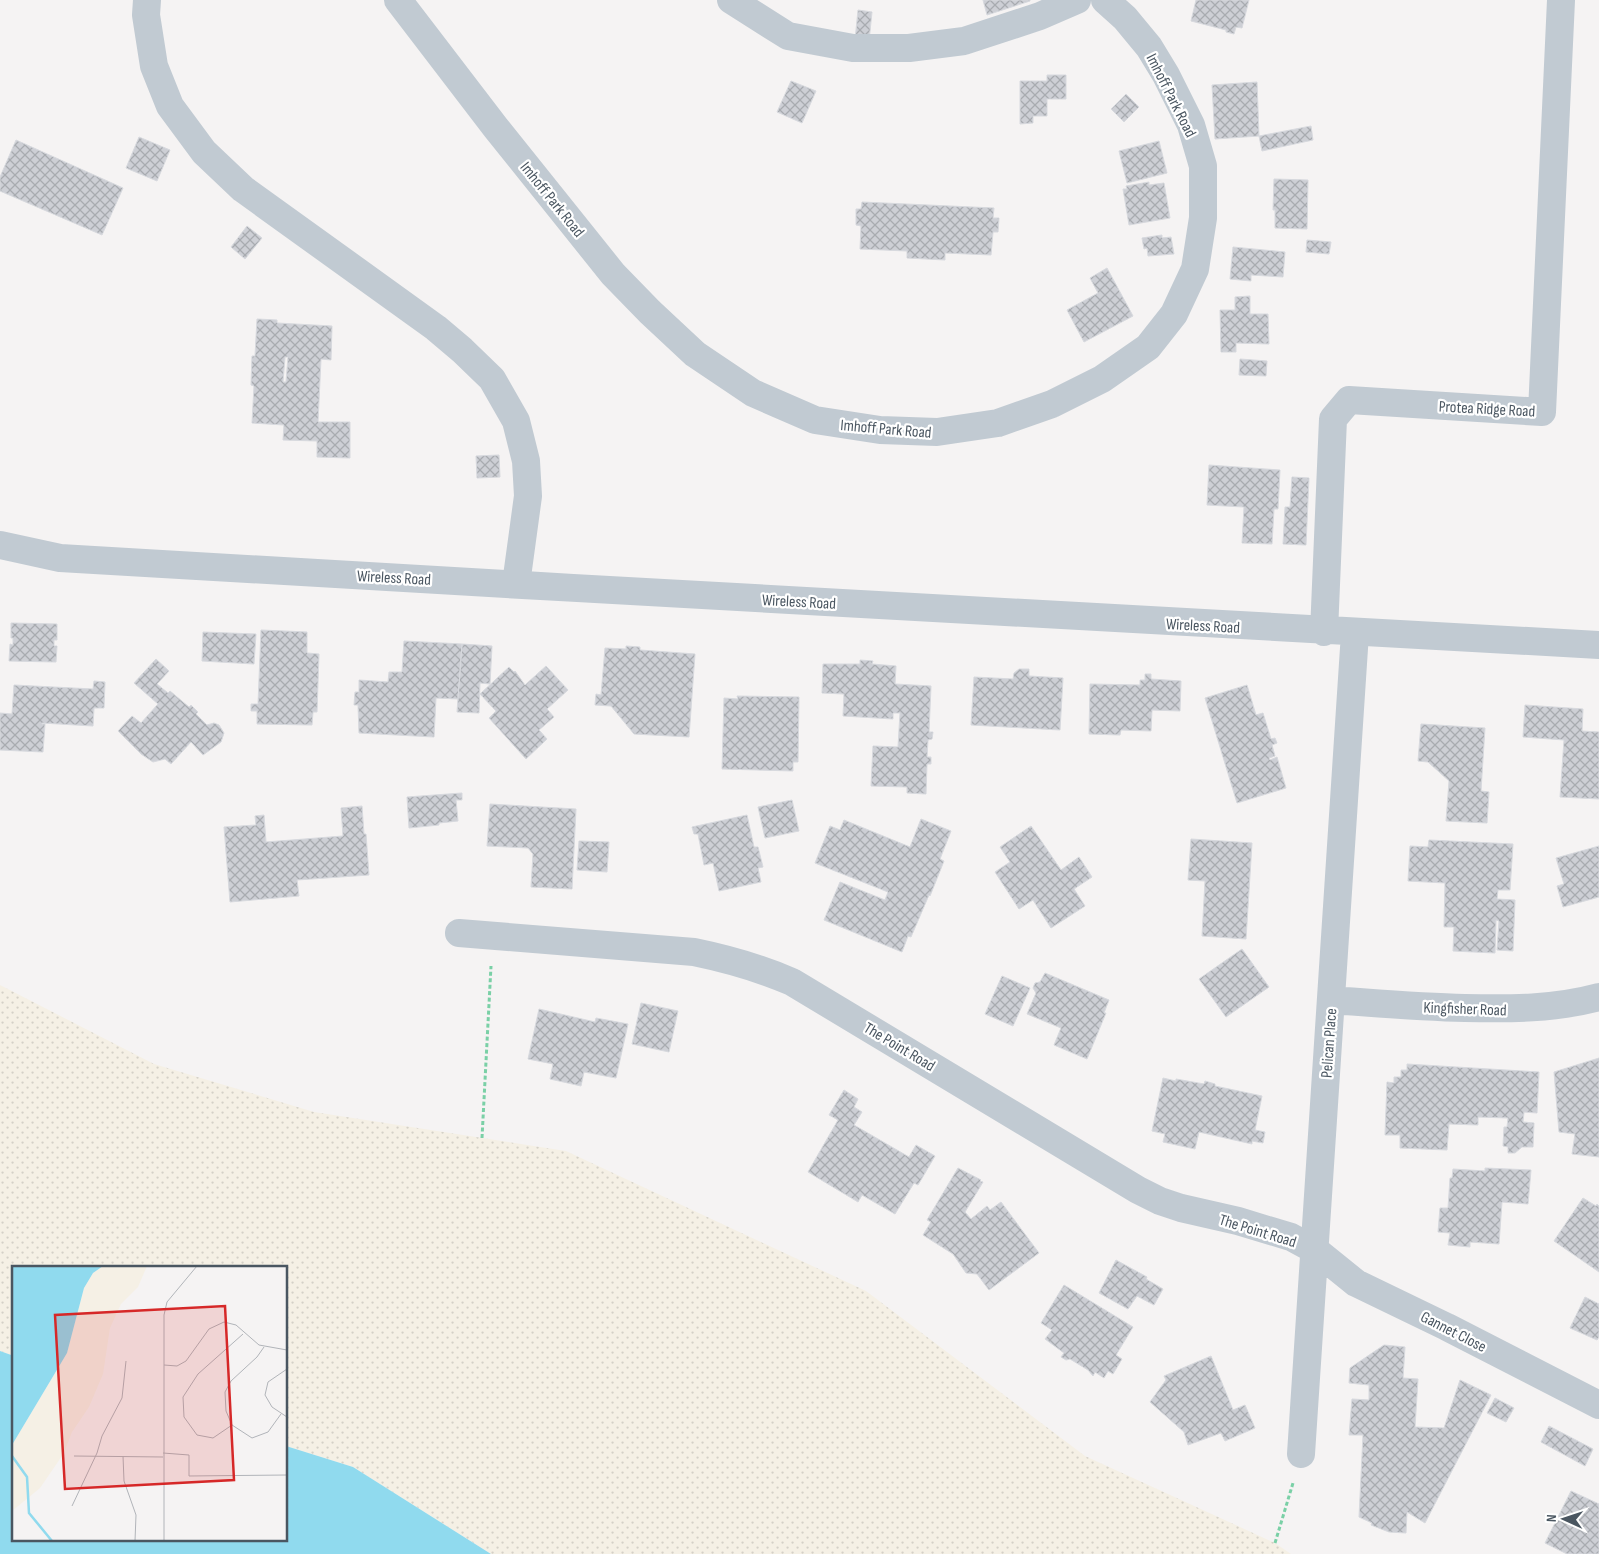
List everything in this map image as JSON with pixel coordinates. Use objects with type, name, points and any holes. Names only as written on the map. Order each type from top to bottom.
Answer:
[{"type":"street","points":[[147,0],[146,15],[154,66],[170,106],[204,152],[243,189],[436,328],[492,379],[516,421],[526,461],[528,496],[516,584]]},
{"type":"street","name":"Imhoff Park Road","points":[[398,0],[496,128],[613,274],[695,354],[753,393],[814,420],[880,430],[937,432],[998,423],[1052,404],[1102,379],[1148,347],[1174,314],[1195,269],[1204,218],[1203,166],[1191,125],[1166,75],[1148,47],[1125,18],[1106,0]]},
{"type":"street","points":[[731,0],[788,36],[852,48],[909,48],[964,41],[1040,16],[1077,0]]},
{"type":"street","name":"Protea Ridge Road","points":[[1324,632],[1333,419],[1349,400],[1542,412],[1561,0]]},
{"type":"street","name":"Wireless Road","points":[[0,545],[60,558],[1324,632],[1599,645]]},
{"type":"street","name":"Pelican Place","points":[[1301,1454],[1355,633]]},
{"type":"street","name":"The Point Road","points":[[459,933],[694,952],[722,958],[770,973],[792,982],[813,994],[1138,1190],[1160,1201],[1181,1208],[1238,1221],[1291,1237],[1315,1250]]},
{"type":"street","name":"Kingfisher Road","points":[[1331,1000],[1437,1007],[1515,1009],[1556,1005],[1599,997]]},
{"type":"street","name":"Gannet Close","points":[[1315,1250],[1356,1283],[1455,1331],[1599,1405]]},
{"type":"path","points":[[482,1138],[492,935]]},
{"type":"path","points":[[1275,1543],[1301,1454]]},
{"type":"sand","points":[[0,985],[154,1064],[314,1112],[566,1151],[866,1291],[1085,1456],[1275,1543],[1291,1554],[491,1554],[353,1467],[288,1447],[288,1266],[12,1266],[12,1355],[0,1351]]},
{"type":"water","points":[[0,1351],[12,1355],[12,1542],[288,1542],[288,1447],[353,1467],[491,1554],[0,1554]]},
{"type":"building","points":[[983,0],[1030,0],[1030,1],[987,15]]},
{"type":"building","points":[[1196,0],[1249,0],[1242,28],[1236,27],[1234,34],[1226,32],[1226,30],[1191,21]]},
{"type":"building","points":[[858,10],[872,12],[869,41],[855,40]]},
{"type":"building","points":[[1047,75],[1066,75],[1066,99],[1047,99],[1047,116],[1033,116],[1033,123],[1020,124],[1020,81],[1047,81]]},
{"type":"building","points":[[791,81],[816,91],[802,123],[777,112]]},
{"type":"building","points":[[1257,82],[1259,136],[1215,139],[1212,85]]},
{"type":"building","points":[[1126,94],[1139,107],[1124,122],[1111,109]]},
{"type":"building","points":[[1311,126],[1313,140],[1262,151],[1259,136]]},
{"type":"building","points":[[139,137],[170,150],[157,181],[126,168]]},
{"type":"building","points":[[16,140],[123,188],[102,235],[0,191],[0,177]]},
{"type":"building","points":[[1159,141],[1167,173],[1127,183],[1119,151]]},
{"type":"building","points":[[1274,179],[1308,180],[1307,229],[1275,228],[1275,210],[1273,210]]},
{"type":"building","points":[[1149,182],[1149,185],[1164,183],[1170,218],[1129,225],[1123,189],[1127,189],[1126,186]]},
{"type":"building","points":[[862,202],[994,208],[993,218],[999,218],[998,232],[993,232],[991,255],[945,253],[945,260],[907,258],[907,251],[860,249],[861,226],[856,225],[856,209],[861,209]]},
{"type":"building","points":[[247,226],[262,238],[245,259],[231,247]]},
{"type":"building","points":[[1162,235],[1162,238],[1171,237],[1174,254],[1148,256],[1147,248],[1144,249],[1142,238]]},
{"type":"building","points":[[1307,240],[1331,242],[1329,254],[1306,252]]},
{"type":"building","points":[[1233,247],[1285,252],[1283,277],[1251,275],[1251,281],[1230,279]]},
{"type":"building","points":[[1107,268],[1133,316],[1084,342],[1067,310],[1098,293],[1090,278]]},
{"type":"building","points":[[1250,296],[1250,314],[1268,314],[1269,344],[1236,343],[1236,352],[1221,352],[1220,310],[1235,310],[1235,297]]},
{"type":"building","points":[[257,319],[277,320],[277,323],[332,326],[331,360],[321,359],[318,422],[350,422],[350,458],[317,457],[317,441],[283,440],[284,425],[252,423],[254,386],[251,385],[252,356],[255,356]],"holes":[[[285,357],[288,357],[286,382],[283,382]]]},
{"type":"building","points":[[1240,359],[1267,361],[1266,376],[1239,375]]},
{"type":"building","points":[[499,455],[500,477],[477,478],[476,456]]},
{"type":"building","points":[[1209,465],[1280,470],[1278,509],[1274,509],[1272,544],[1242,543],[1244,507],[1207,505]]},
{"type":"building","points":[[1292,477],[1309,478],[1306,545],[1283,544],[1285,507],[1290,507]]},
{"type":"building","points":[[11,623],[57,624],[57,640],[54,640],[54,646],[57,646],[56,662],[9,661],[10,644],[13,645]]},
{"type":"building","points":[[261,630],[307,632],[307,653],[319,654],[317,712],[313,712],[312,725],[257,724],[257,711],[251,711],[251,704],[258,704]]},
{"type":"building","points":[[203,632],[256,634],[254,664],[202,661]]},
{"type":"building","points":[[404,641],[462,644],[458,699],[436,698],[434,737],[359,733],[358,705],[354,705],[355,692],[359,692],[359,680],[388,682],[389,672],[402,672]]},
{"type":"building","points":[[462,644],[492,646],[490,684],[480,683],[479,713],[457,712]]},
{"type":"building","points":[[626,646],[640,647],[640,650],[695,654],[689,737],[634,734],[611,706],[595,705],[596,694],[601,695],[605,648],[626,649]]},
{"type":"building","points":[[156,659],[169,671],[157,684],[168,693],[170,691],[189,707],[191,705],[198,712],[196,714],[207,725],[214,723],[219,725],[224,733],[221,742],[203,755],[191,742],[171,764],[165,759],[153,762],[141,754],[118,731],[132,716],[141,723],[158,704],[134,683]]},
{"type":"building","points":[[860,660],[873,661],[872,664],[896,666],[895,684],[931,686],[929,732],[933,732],[932,739],[928,740],[927,757],[931,757],[931,764],[927,764],[926,794],[907,793],[907,787],[871,786],[873,746],[898,747],[900,713],[893,713],[893,719],[843,716],[844,694],[822,693],[823,664],[860,664]]},
{"type":"building","points":[[546,666],[568,690],[547,709],[554,717],[539,730],[547,739],[526,759],[489,718],[496,711],[480,694],[509,667],[515,671],[525,685]]},
{"type":"building","points":[[1019,669],[1029,669],[1029,676],[1063,678],[1060,730],[971,725],[974,677],[1013,679],[1014,673]]},
{"type":"building","points":[[1145,674],[1151,674],[1151,679],[1181,681],[1180,711],[1152,710],[1151,731],[1121,730],[1120,735],[1089,734],[1090,684],[1140,685],[1140,680],[1145,680]]},
{"type":"building","points":[[94,681],[105,682],[104,708],[94,708],[93,726],[42,723],[45,724],[43,752],[0,750],[0,713],[12,714],[14,685],[93,689]]},
{"type":"building","points":[[1247,685],[1256,715],[1263,713],[1271,739],[1275,738],[1277,743],[1272,745],[1275,756],[1269,758],[1270,760],[1277,757],[1286,788],[1237,803],[1205,698]]},
{"type":"building","points":[[737,696],[799,697],[798,762],[793,762],[793,771],[722,769],[724,698],[738,699]]},
{"type":"building","points":[[1525,705],[1583,709],[1582,731],[1599,732],[1599,799],[1560,797],[1564,740],[1523,737]]},
{"type":"building","points":[[1421,724],[1485,728],[1481,791],[1489,792],[1487,823],[1446,821],[1449,781],[1428,762],[1418,761]]},
{"type":"building","points":[[462,793],[462,800],[456,800],[458,821],[409,828],[407,797]]},
{"type":"building","points":[[792,800],[799,831],[765,838],[758,807]]},
{"type":"building","points":[[490,804],[576,809],[572,889],[531,887],[533,854],[528,848],[487,846]]},
{"type":"building","points":[[362,806],[369,875],[297,880],[299,896],[230,902],[224,827],[256,825],[255,816],[264,815],[266,842],[343,836],[341,808]]},
{"type":"building","points":[[747,815],[754,847],[758,847],[763,867],[758,868],[761,882],[719,891],[713,863],[704,865],[698,834],[694,834],[692,827]]},
{"type":"building","points":[[921,819],[951,831],[940,859],[944,861],[930,896],[911,937],[908,936],[902,952],[824,920],[840,882],[885,900],[888,892],[815,863],[830,826],[840,830],[844,820],[910,847]]},
{"type":"building","points":[[1031,826],[1061,870],[1079,857],[1092,877],[1074,889],[1085,906],[1051,928],[1033,900],[1019,909],[995,872],[1010,862],[1000,847]]},
{"type":"building","points":[[1191,839],[1252,843],[1246,939],[1202,936],[1205,881],[1188,880]]},
{"type":"building","points":[[1429,840],[1513,844],[1510,890],[1498,890],[1497,899],[1515,900],[1513,951],[1497,950],[1499,921],[1496,920],[1495,953],[1453,951],[1454,927],[1444,927],[1445,883],[1408,881],[1410,846],[1428,847]]},
{"type":"building","points":[[579,841],[609,842],[607,872],[577,870]]},
{"type":"building","points":[[1599,846],[1599,897],[1563,907],[1557,886],[1564,884],[1556,858]]},
{"type":"building","points":[[1242,949],[1269,987],[1226,1017],[1199,979]]},
{"type":"building","points":[[1045,973],[1109,1000],[1104,1013],[1106,1013],[1087,1059],[1054,1045],[1061,1028],[1027,1014],[1036,993],[1033,988],[1035,983],[1040,982]]},
{"type":"building","points":[[1002,976],[1030,988],[1013,1026],[985,1014]]},
{"type":"building","points":[[641,1003],[678,1011],[669,1052],[632,1044]]},
{"type":"building","points":[[539,1009],[595,1022],[596,1018],[628,1024],[616,1078],[584,1072],[581,1086],[550,1079],[553,1064],[528,1059]]},
{"type":"building","points":[[1599,1058],[1599,1157],[1572,1154],[1575,1134],[1559,1132],[1554,1072]]},
{"type":"building","points":[[1407,1064],[1539,1072],[1537,1113],[1524,1112],[1523,1122],[1534,1123],[1533,1147],[1522,1147],[1515,1153],[1508,1153],[1508,1147],[1503,1146],[1504,1127],[1507,1127],[1508,1118],[1478,1117],[1478,1125],[1449,1124],[1447,1150],[1400,1148],[1400,1135],[1385,1135],[1387,1082],[1394,1083],[1394,1077],[1401,1077],[1401,1070],[1407,1070]]},
{"type":"building","points":[[1163,1078],[1204,1084],[1205,1081],[1215,1084],[1215,1086],[1262,1096],[1255,1130],[1265,1132],[1263,1143],[1252,1141],[1252,1144],[1199,1132],[1195,1149],[1163,1142],[1165,1134],[1152,1131]]},
{"type":"building","points":[[844,1090],[858,1099],[854,1107],[862,1112],[854,1125],[909,1157],[916,1145],[935,1156],[918,1185],[914,1183],[895,1214],[862,1195],[858,1202],[808,1172],[838,1120],[829,1115]]},
{"type":"building","points":[[958,1168],[983,1182],[965,1212],[971,1219],[987,1206],[990,1210],[1001,1202],[1039,1253],[989,1290],[977,1274],[966,1273],[953,1254],[923,1235],[931,1222],[927,1220]]},
{"type":"building","points":[[1485,1168],[1531,1170],[1528,1204],[1502,1202],[1499,1244],[1470,1242],[1470,1247],[1448,1245],[1450,1233],[1438,1232],[1440,1208],[1448,1208],[1450,1178],[1452,1178],[1453,1169],[1485,1171]]},
{"type":"building","points":[[1583,1198],[1599,1206],[1599,1272],[1554,1241]]},
{"type":"building","points":[[1116,1260],[1147,1277],[1146,1279],[1163,1289],[1154,1305],[1137,1296],[1128,1309],[1099,1293]]},
{"type":"building","points":[[1064,1285],[1133,1327],[1116,1355],[1122,1359],[1113,1374],[1108,1371],[1104,1378],[1095,1372],[1093,1376],[1088,1370],[1070,1359],[1066,1360],[1061,1357],[1064,1353],[1045,1339],[1052,1330],[1041,1323]]},
{"type":"building","points":[[1585,1297],[1599,1304],[1599,1337],[1597,1340],[1570,1328]]},
{"type":"building","points":[[1384,1345],[1405,1347],[1403,1378],[1418,1379],[1415,1427],[1444,1428],[1460,1380],[1491,1395],[1425,1523],[1407,1512],[1406,1533],[1389,1532],[1371,1525],[1372,1523],[1359,1517],[1363,1435],[1349,1435],[1352,1399],[1369,1400],[1369,1385],[1349,1383],[1350,1368]]},
{"type":"building","points":[[1211,1356],[1233,1410],[1245,1405],[1255,1428],[1225,1441],[1221,1433],[1188,1445],[1184,1432],[1150,1402],[1166,1380],[1164,1376]]},
{"type":"building","points":[[1495,1398],[1514,1408],[1506,1422],[1487,1413]]},
{"type":"building","points":[[1549,1426],[1593,1449],[1585,1466],[1541,1442]]},
{"type":"building","points":[[1571,1491],[1599,1504],[1599,1554],[1567,1554],[1545,1543]]}]
